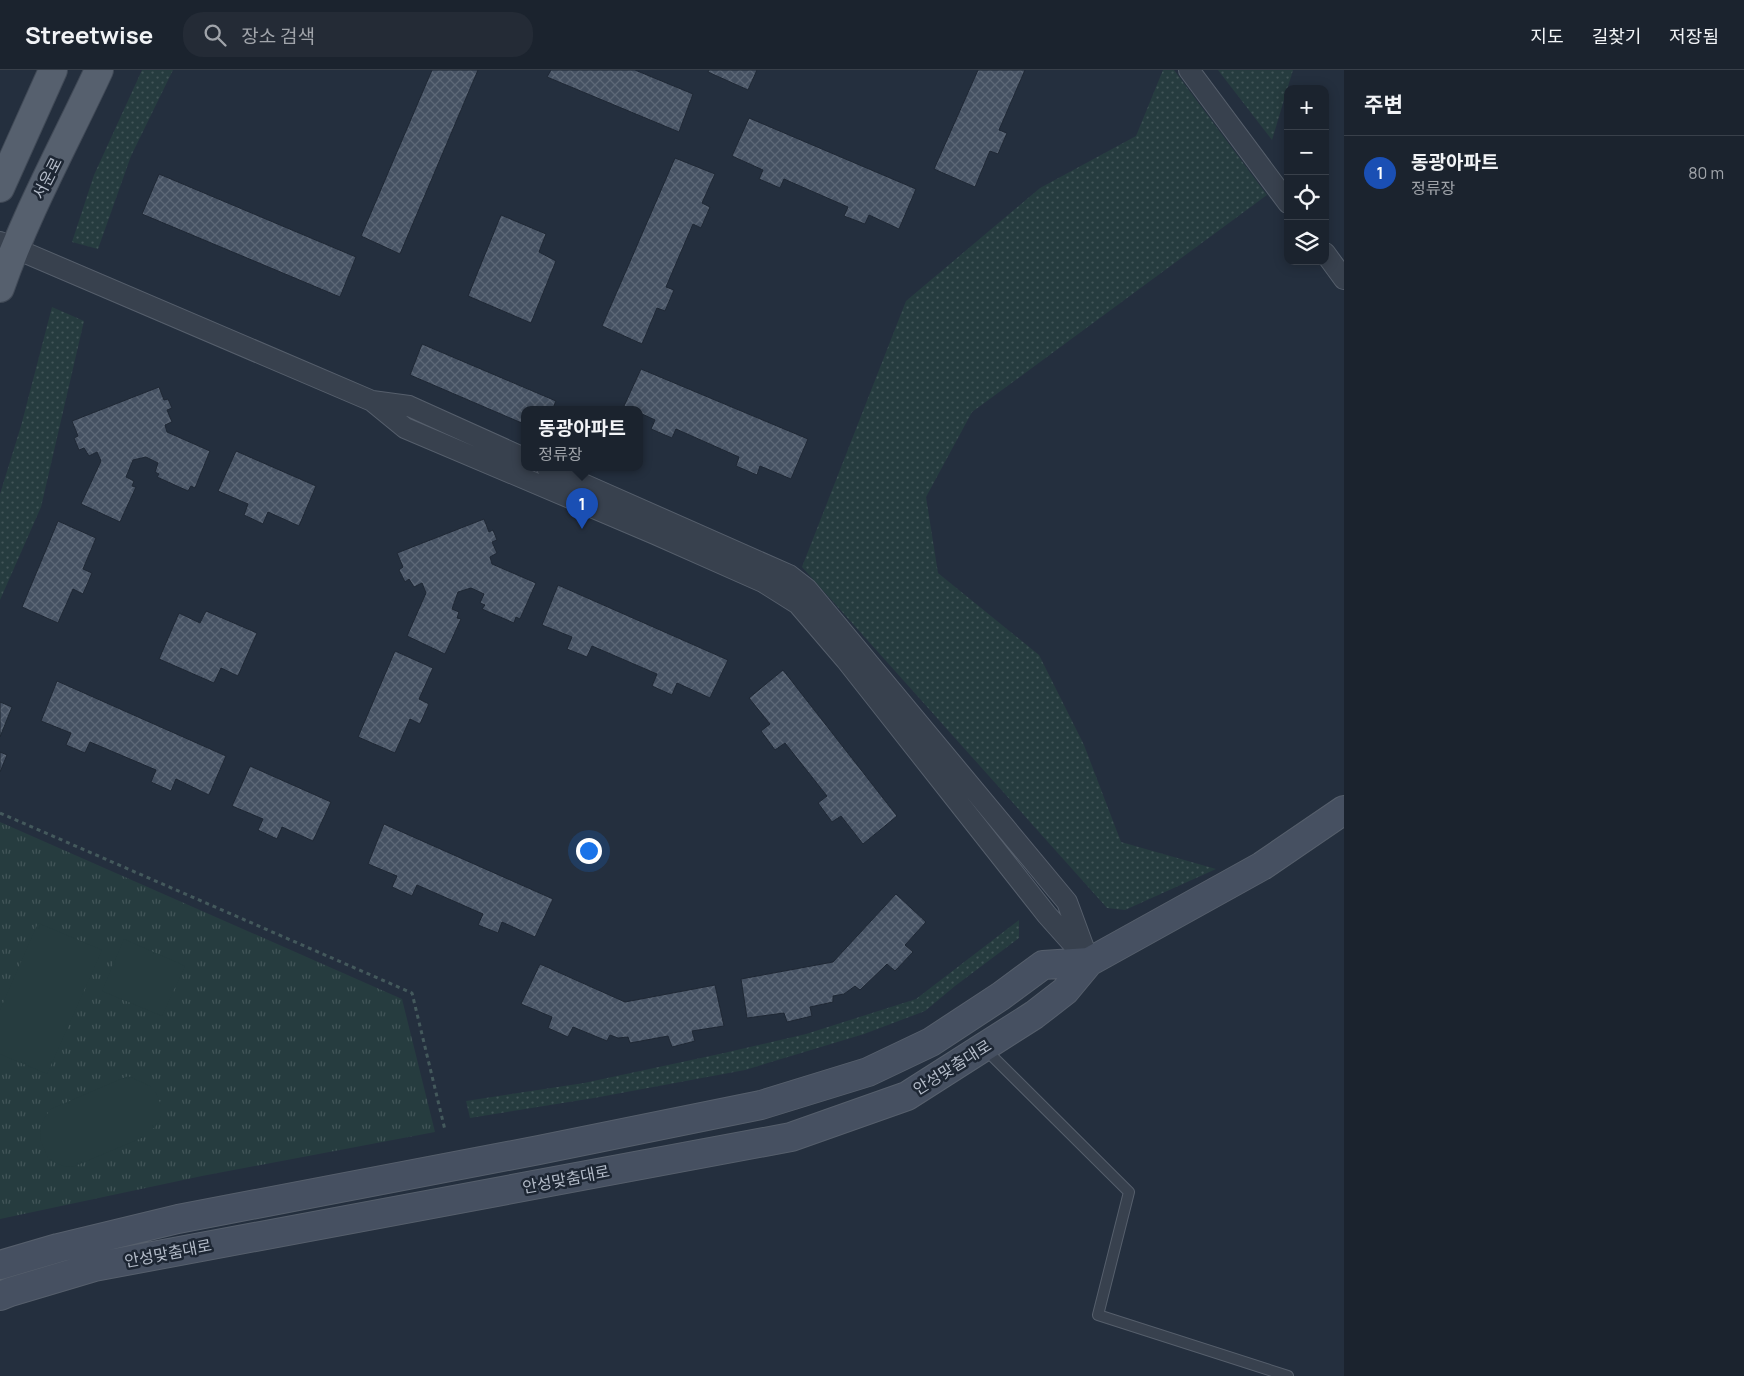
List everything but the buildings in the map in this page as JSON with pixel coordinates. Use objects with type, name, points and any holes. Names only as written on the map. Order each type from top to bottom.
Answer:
[{"type":"main road","points":[[0,188],[53,70]]},
{"type":"main road","name":"서운로","points":[[0,288],[7,246],[28,216],[99,70]]},
{"type":"main road","name":"안성맞춤대로","points":[[0,1296],[94,1267],[791,1137],[907,1096],[1034,1015],[1065,991],[1089,962],[1262,866],[1344,810]]},
{"type":"main road","name":"안성맞춤대로","points":[[0,1265],[58,1248],[178,1219],[540,1150],[761,1105],[868,1072],[931,1042],[1001,996],[1043,965],[1089,962]]},
{"type":"street","points":[[1189,70],[1284,198]]},
{"type":"street","points":[[7,246],[372,402],[405,428],[763,582],[798,604],[846,660],[1047,915],[1089,962]]},
{"type":"street","points":[[1329,258],[1344,279]]},
{"type":"street","points":[[372,402],[409,406],[521,457]]},
{"type":"street","points":[[554,471],[774,568],[789,575],[806,588],[1067,902],[1089,962]]},
{"type":"lane","points":[[983,1048],[1129,1192],[1098,1314],[1288,1376]]},
{"type":"path","points":[[0,814],[412,993],[445,1130]]},
{"type":"green space","points":[[142,70],[173,70],[131,156],[98,249],[72,242],[94,175]]},
{"type":"green space","points":[[1163,70],[1174,70],[1267,195],[972,412],[926,497],[938,573],[1039,655],[1084,745],[1121,842],[1216,869],[1125,910],[1107,908],[802,567],[906,301],[1040,188],[1136,136]]},
{"type":"green space","points":[[1218,70],[1293,70],[1288,85],[1284,85],[1284,100],[1272,140]]},
{"type":"green space","points":[[52,307],[84,321],[41,507],[0,600],[0,494],[21,426]]},
{"type":"green space","points":[[0,822],[402,999],[435,1132],[202,1176],[0,1219]]},
{"type":"green space","points":[[1019,920],[1019,938],[925,1011],[864,1034],[745,1070],[594,1098],[470,1118],[466,1101],[584,1083],[724,1053],[806,1034],[916,999]]},
{"type":"green space","points":[[38,923],[102,950],[47,1074],[0,1054],[0,1010]]},
{"type":"green space","points":[[124,939],[185,966],[162,1016],[102,991]]},
{"type":"green space","points":[[128,1076],[150,1086],[156,1093],[161,1105],[161,1116],[156,1126],[144,1137],[75,1166],[66,1167],[48,1158],[40,1139],[41,1126],[51,1109]]},
{"type":"place","name":"동광아파트","points":[[582,529]]}]
